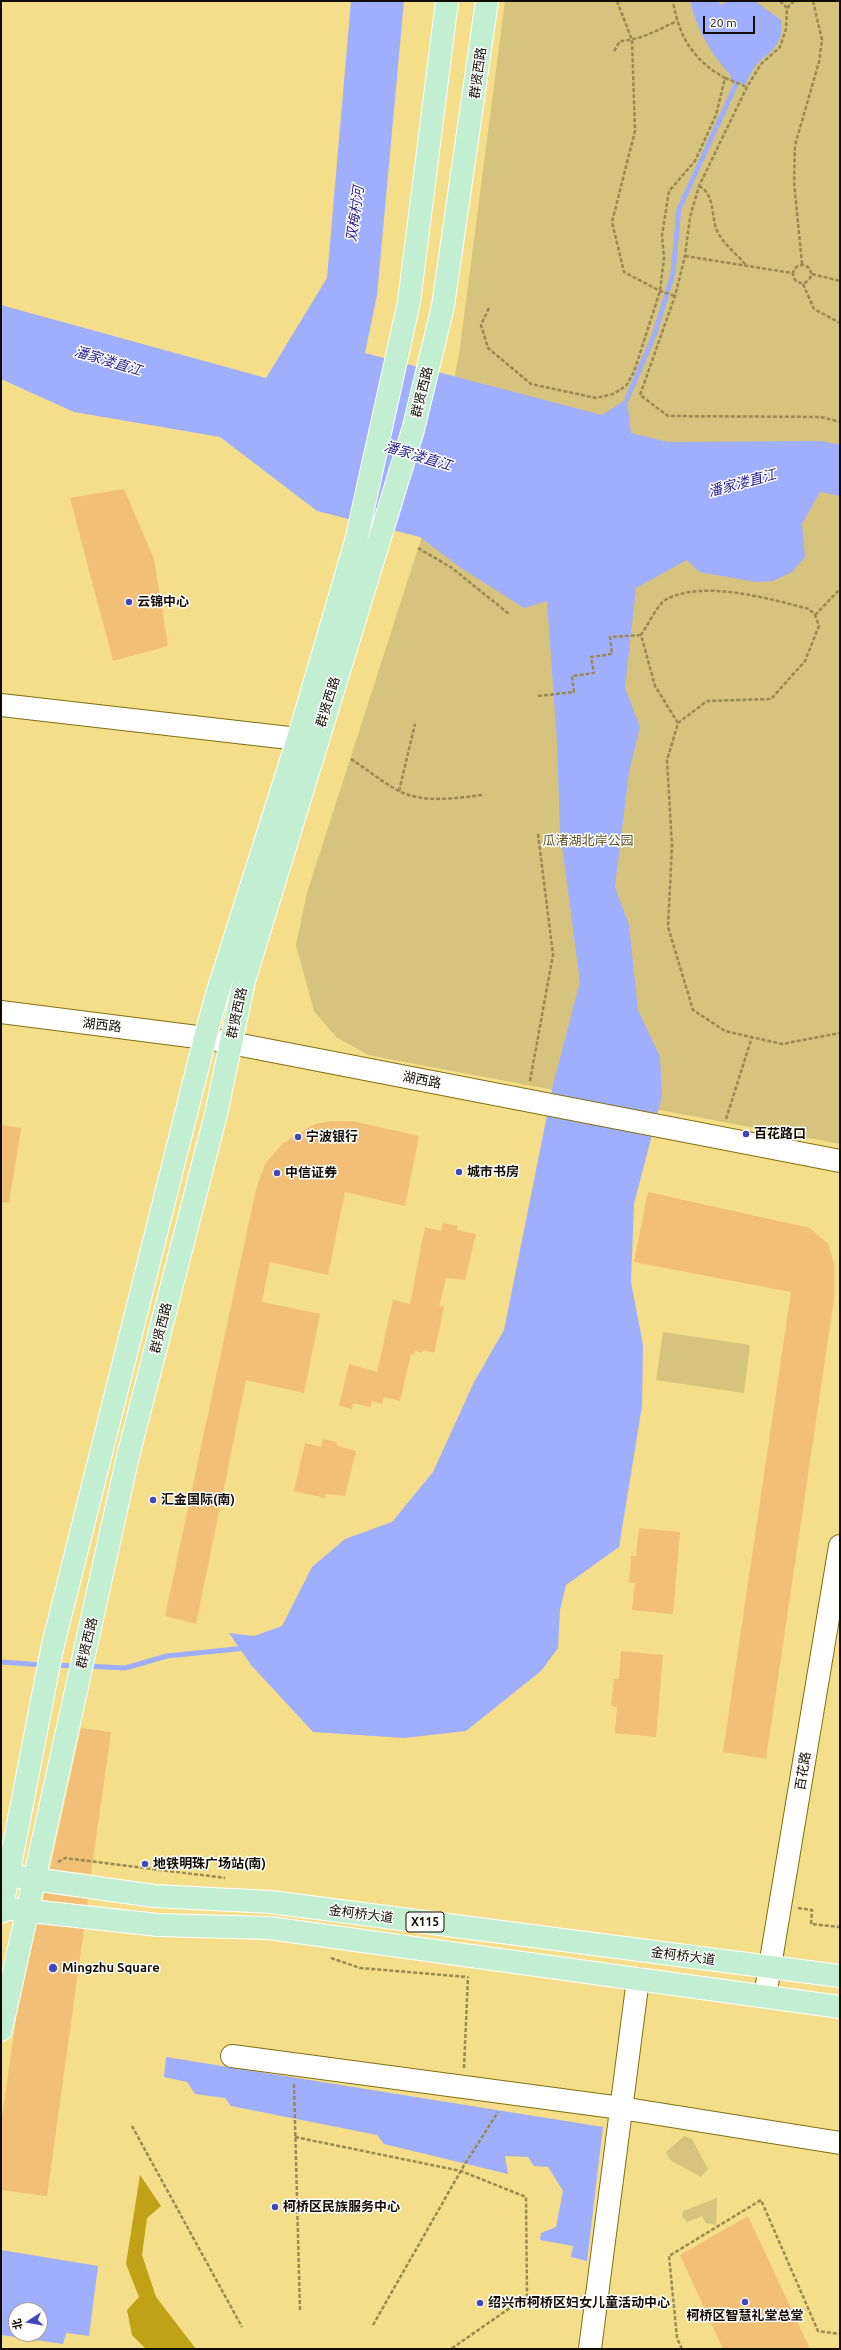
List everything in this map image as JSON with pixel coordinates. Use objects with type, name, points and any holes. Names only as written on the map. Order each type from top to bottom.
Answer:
[{"type":"main road","name":"群贤西路","points":[[1,1909],[5,1875],[52,1649],[205,1038],[217,994],[298,740],[356,541],[409,302],[448,1]]},
{"type":"main road","name":"群贤西路","points":[[1,2030],[26,1911],[86,1649],[128,1456],[216,1114],[244,981],[413,430],[443,306],[487,1]]},
{"type":"main road","name":"金柯桥大道","points":[[5,1875],[154,1896],[271,1902],[840,1976]]},
{"type":"main road","name":"金柯桥大道","points":[[1,1909],[158,1925],[269,1928],[840,2007]]},
{"type":"street","points":[[1,705],[298,740]]},
{"type":"street","name":"湖西路","points":[[1,1012],[205,1038],[840,1161]]},
{"type":"street","name":"百花路","points":[[765,1996],[840,1546]]},
{"type":"street","points":[[590,2349],[638,1979]]},
{"type":"street","points":[[232,2056],[621,2108],[840,2143]]},
{"type":"path","points":[[673,1],[677,21],[685,42],[707,68],[724,78],[747,87]]},
{"type":"path","points":[[780,1],[787,8]]},
{"type":"path","points":[[794,1],[787,8],[786,29],[780,46],[761,64],[747,87],[699,186],[690,218],[685,256],[675,296],[640,395],[668,416],[821,418],[840,422]]},
{"type":"path","points":[[802,264],[794,182],[795,145],[819,62],[822,40],[813,1]]},
{"type":"path","points":[[616,2],[632,40],[635,131],[612,222],[624,272],[660,291],[675,296]]},
{"type":"path","points":[[614,51],[620,41],[632,40],[677,21]]},
{"type":"path","points":[[489,308],[481,324],[488,348],[531,384],[596,398],[613,394],[626,386],[634,372],[660,291],[664,258],[662,235],[669,191],[695,161],[716,115],[724,78]]},
{"type":"path","points":[[699,186],[705,189],[712,206],[716,227],[723,240],[747,266]]},
{"type":"path","points":[[685,256],[792,273]]},
{"type":"path","points":[[802,264],[795,267],[792,273],[794,282],[803,284],[809,281],[812,274]]},
{"type":"path","points":[[802,264],[809,268],[812,274],[840,281]]},
{"type":"path","points":[[803,284],[814,309],[840,323]]},
{"type":"path","points":[[418,548],[452,568],[509,614]]},
{"type":"path","points":[[815,615],[840,589]]},
{"type":"path","points":[[678,723],[655,686],[641,635],[664,600],[694,591],[748,594],[809,609],[815,615],[819,626],[805,661],[771,699],[707,701],[678,723],[666,760],[672,846],[668,927],[693,1010],[725,1031],[782,1044],[840,1033]]},
{"type":"path","points":[[538,696],[574,692],[572,676],[594,673],[591,657],[612,654],[610,637],[641,635]]},
{"type":"path","points":[[399,791],[415,724]]},
{"type":"path","points":[[351,759],[399,791],[429,798],[446,800],[483,795]]},
{"type":"path","points":[[531,1102],[553,955],[538,834]]},
{"type":"path","points":[[721,1138],[752,1037]]},
{"type":"path","points":[[780,1906],[812,1910],[811,1924],[840,1927]]},
{"type":"path","points":[[463,2087],[468,1977]]},
{"type":"path","points":[[294,2083],[300,2311]]},
{"type":"path","points":[[373,2325],[461,2171],[501,2106]]},
{"type":"path","points":[[132,2126],[242,2327]]},
{"type":"path","points":[[295,2137],[461,2171],[526,2196],[527,2296],[452,2349]]},
{"type":"path","points":[[682,2349],[677,2338],[669,2256],[761,2200],[818,2331],[840,2334]]},
{"type":"green space","name":"瓜渚湖北岸公园","points":[[505,1],[840,1],[840,1144],[368,1055],[336,1037],[314,1011],[296,945],[307,893],[422,536],[459,355]]},
{"type":"green space","points":[[663,1332],[750,1345],[744,1393],[656,1380]]},
{"type":"green space","points":[[684,2136],[692,2139],[708,2169],[701,2177],[670,2160],[666,2152]]},
{"type":"green space","points":[[717,2198],[716,2225],[706,2223],[702,2216],[687,2222],[682,2216],[683,2211]]},
{"type":"shaded area","points":[[140,2175],[161,2206],[147,2218],[142,2255],[156,2297],[196,2349],[146,2349],[132,2335],[127,2310],[139,2297],[126,2264]]},
{"type":"water","points":[[351,1],[404,1],[377,295],[365,353],[602,415],[627,399],[631,433],[668,442],[821,441],[840,445],[840,496],[820,492],[802,524],[805,557],[792,572],[773,581],[756,582],[699,572],[687,560],[636,588],[625,688],[640,727],[629,772],[615,887],[629,925],[638,1010],[660,1057],[662,1096],[634,1204],[631,1282],[643,1345],[642,1406],[619,1547],[566,1585],[560,1610],[558,1648],[541,1671],[466,1731],[404,1738],[313,1732],[251,1665],[229,1633],[254,1636],[282,1626],[312,1567],[345,1539],[392,1522],[433,1472],[474,1382],[504,1330],[553,1085],[580,982],[560,831],[557,742],[547,601],[524,608],[461,568],[420,537],[317,511],[220,437],[74,412],[1,379],[1,305],[266,378],[327,278]]},
{"type":"water","points":[[690,1],[717,1],[721,5],[728,1],[755,1],[781,20],[782,26],[778,42],[767,55],[759,61],[745,85],[730,79],[731,76],[711,50],[701,32]]},
{"type":"water","points":[[166,2057],[603,2127],[587,2261],[571,2257],[573,2246],[540,2240],[541,2233],[556,2227],[563,2191],[548,2167],[534,2166],[528,2157],[505,2156],[508,2174],[384,2144],[377,2135],[231,2106],[225,2098],[195,2094],[187,2082],[164,2077]]},
{"type":"water","points":[[1,2250],[98,2266],[89,2336],[66,2333],[63,2344],[48,2342],[48,2302],[8,2302],[8,2336],[1,2335]]},
{"type":"building","name":"云锦中心","points":[[124,489],[154,559],[168,646],[113,661],[70,498]]},
{"type":"building","points":[[332,1121],[352,1121],[419,1136],[405,1206],[345,1192],[328,1275],[270,1262],[262,1302],[320,1314],[304,1393],[246,1380],[196,1624],[165,1616],[256,1189],[265,1164],[283,1143],[315,1124]]},
{"type":"building","points":[[1,1125],[21,1128],[9,1203],[1,1202]]},
{"type":"building","points":[[648,1192],[810,1228],[828,1244],[834,1264],[834,1299],[766,1759],[723,1752],[791,1292],[634,1262]]},
{"type":"building","points":[[443,1223],[458,1226],[457,1230],[476,1234],[465,1280],[446,1278],[439,1306],[444,1307],[434,1353],[423,1350],[422,1353],[415,1351],[414,1355],[411,1354],[400,1401],[384,1397],[382,1404],[372,1401],[371,1407],[353,1403],[352,1409],[339,1406],[349,1364],[377,1372],[393,1300],[410,1304],[425,1227],[441,1231]]},
{"type":"building","points":[[323,1439],[337,1442],[337,1446],[356,1451],[345,1496],[326,1494],[325,1498],[294,1491],[305,1443],[321,1447]]},
{"type":"building","points":[[639,1528],[680,1532],[673,1614],[632,1610],[635,1583],[629,1583],[631,1556],[636,1556]]},
{"type":"building","points":[[621,1651],[663,1655],[656,1737],[615,1733],[617,1707],[611,1706],[614,1679],[619,1679]]},
{"type":"building","points":[[81,1728],[111,1732],[91,1874],[50,1869]]},
{"type":"building","points":[[44,1893],[88,1899],[87,1905],[43,1900]]},
{"type":"building","points":[[37,1924],[84,1929],[47,2196],[1,2190],[1,2124],[16,2019]]},
{"type":"building","name":"柯桥区智慧礼堂总堂","points":[[748,2216],[810,2349],[723,2349],[680,2255]]},
{"type":"waterway","points":[[627,399],[655,333],[673,273],[679,209],[737,82]]},
{"type":"waterway","points":[[86,1666],[125,1668],[167,1656],[246,1648]]},
{"type":"waterway","points":[[1,1662],[44,1665]]},
{"type":"waterway","points":[[54,1665],[76,1666]]},
{"type":"place","name":"云锦中心","points":[[129,602]]},
{"type":"place","name":"百花路口","points":[[746,1134]]},
{"type":"place","name":"宁波银行","points":[[298,1137]]},
{"type":"place","name":"城市书房","points":[[459,1172]]},
{"type":"place","name":"中信证券","points":[[277,1173]]},
{"type":"place","name":"汇金国际(南)","points":[[153,1500]]},
{"type":"place","name":"地铁明珠广场站(南)","points":[[145,1864]]},
{"type":"place","name":"Mingzhu Square","points":[[53,1968]]},
{"type":"place","name":"柯桥区民族服务中心","points":[[275,2207]]},
{"type":"place","name":"柯桥区智慧礼堂总堂","points":[[745,2302]]},
{"type":"place","name":"绍兴市柯桥区妇女儿童活动中心","points":[[480,2303]]},
{"type":"water label","name":"双梅村河","points":[[355,214]]},
{"type":"water label","name":"潘家溇直江","points":[[108,361]]},
{"type":"water label","name":"潘家溇直江","points":[[418,456]]},
{"type":"water label","name":"潘家溇直江","points":[[742,483]]}]
